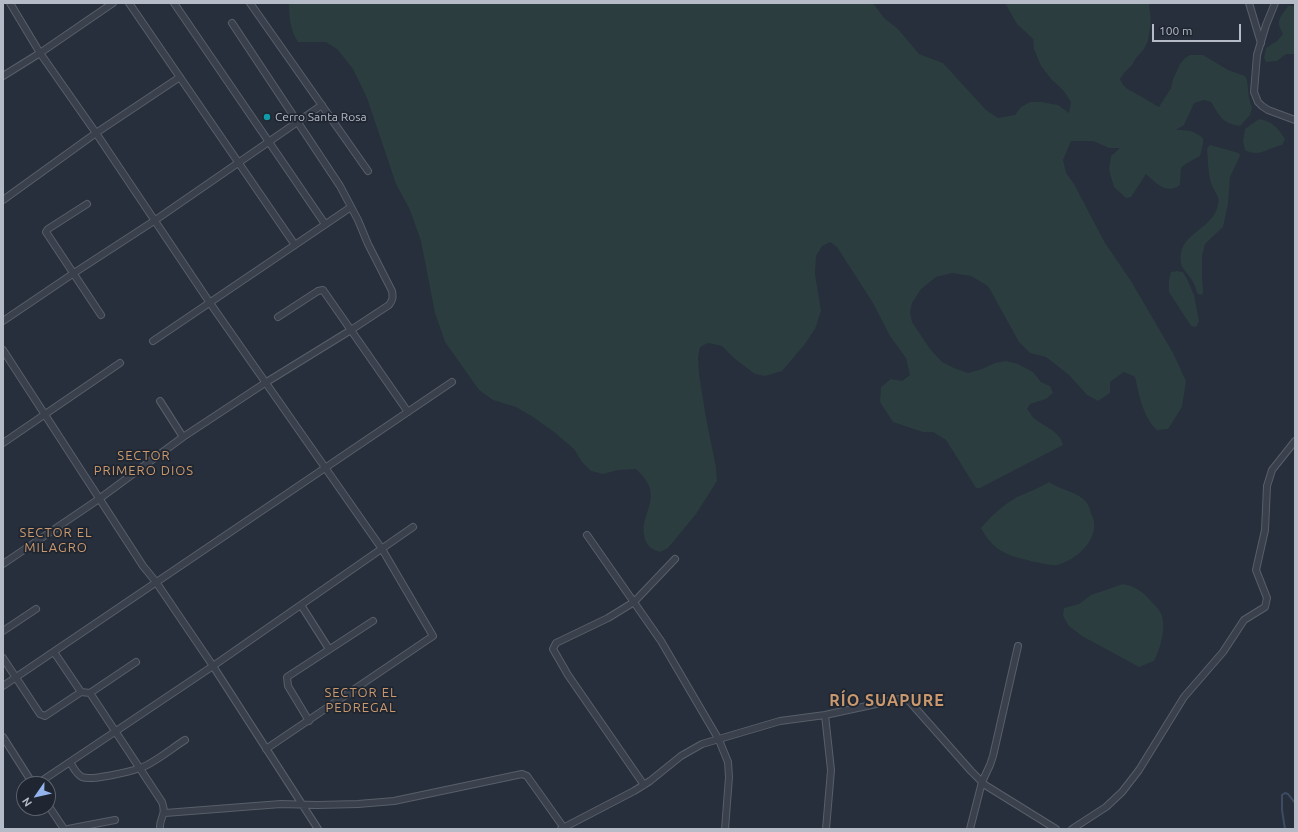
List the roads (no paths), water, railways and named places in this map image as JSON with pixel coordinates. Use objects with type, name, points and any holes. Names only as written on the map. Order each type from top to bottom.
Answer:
[{"type":"street","points":[[10,3],[40,53],[96,133],[210,303],[382,549],[433,636],[266,749]]},
{"type":"street","points":[[3,76],[40,53],[113,3]]},
{"type":"street","points":[[129,3],[295,245]]},
{"type":"street","points":[[174,3],[325,224]]},
{"type":"street","points":[[250,3],[368,171]]},
{"type":"street","points":[[1249,3],[1261,43]]},
{"type":"street","points":[[1275,3],[1261,43],[1255,70],[1255,96],[1262,106],[1268,110],[1295,120]]},
{"type":"street","points":[[3,564],[99,499],[183,437],[265,382],[351,330],[389,305],[392,301],[392,291],[340,186],[232,23]]},
{"type":"street","points":[[3,200],[96,133],[180,77]]},
{"type":"street","points":[[3,321],[322,105]]},
{"type":"street","points":[[86,204],[46,230],[46,232],[101,315]]},
{"type":"street","points":[[153,341],[351,207]]},
{"type":"street","points":[[278,317],[318,291],[323,290],[408,412]]},
{"type":"street","points":[[3,350],[46,414],[143,566],[156,582],[213,666],[318,829]]},
{"type":"street","points":[[3,443],[120,363]]},
{"type":"street","points":[[3,686],[452,382]]},
{"type":"street","points":[[160,401],[183,437]]},
{"type":"street","points":[[1072,829],[1106,807],[1122,792],[1139,770],[1184,697],[1223,652],[1244,620],[1265,607],[1267,598],[1256,570],[1265,530],[1267,486],[1272,470],[1295,441]]},
{"type":"street","points":[[49,776],[213,666],[413,527]]},
{"type":"street","points":[[587,535],[672,658],[719,740],[728,762],[729,777],[725,829]]},
{"type":"street","points":[[644,785],[568,675],[553,649],[556,643],[608,618],[634,602],[675,559]]},
{"type":"street","points":[[301,605],[329,649]]},
{"type":"street","points":[[3,631],[36,609]]},
{"type":"street","points":[[309,721],[288,686],[287,677],[373,621]]},
{"type":"street","points":[[970,829],[982,782],[993,756],[1018,646]]},
{"type":"street","points":[[54,652],[82,692]]},
{"type":"street","points":[[3,658],[40,714],[43,716],[82,692],[90,693],[136,662]]},
{"type":"street","points":[[90,693],[162,802],[165,813],[160,829]]},
{"type":"street","points":[[165,813],[281,804],[358,804],[394,801],[522,774],[527,776],[563,828],[644,785],[686,752],[702,744],[780,721],[825,715],[901,698],[907,699],[971,771],[989,788],[1056,829]]},
{"type":"street","points":[[825,715],[831,770],[826,829]]},
{"type":"street","points":[[3,737],[28,776]]},
{"type":"street","points":[[70,762],[78,774],[82,777],[89,778],[140,768],[185,740]]},
{"type":"street","points":[[55,816],[64,829]]},
{"type":"street","points":[[68,829],[115,820]]},
{"type":"waterway","points":[[1285,829],[1282,810],[1282,795],[1285,793],[1288,794],[1295,803]]},
{"type":"place","name":"Cerro Santa Rosa","points":[[267,117]]},
{"type":"district","name":"SECTOR PRIMERO DIOS","points":[[144,464]]},
{"type":"district","name":"SECTOR EL MILAGRO","points":[[56,540]]},
{"type":"district","name":"SECTOR EL PEDREGAL","points":[[361,700]]},
{"type":"district","name":"RÍO SUAPURE","points":[[887,701]]}]
